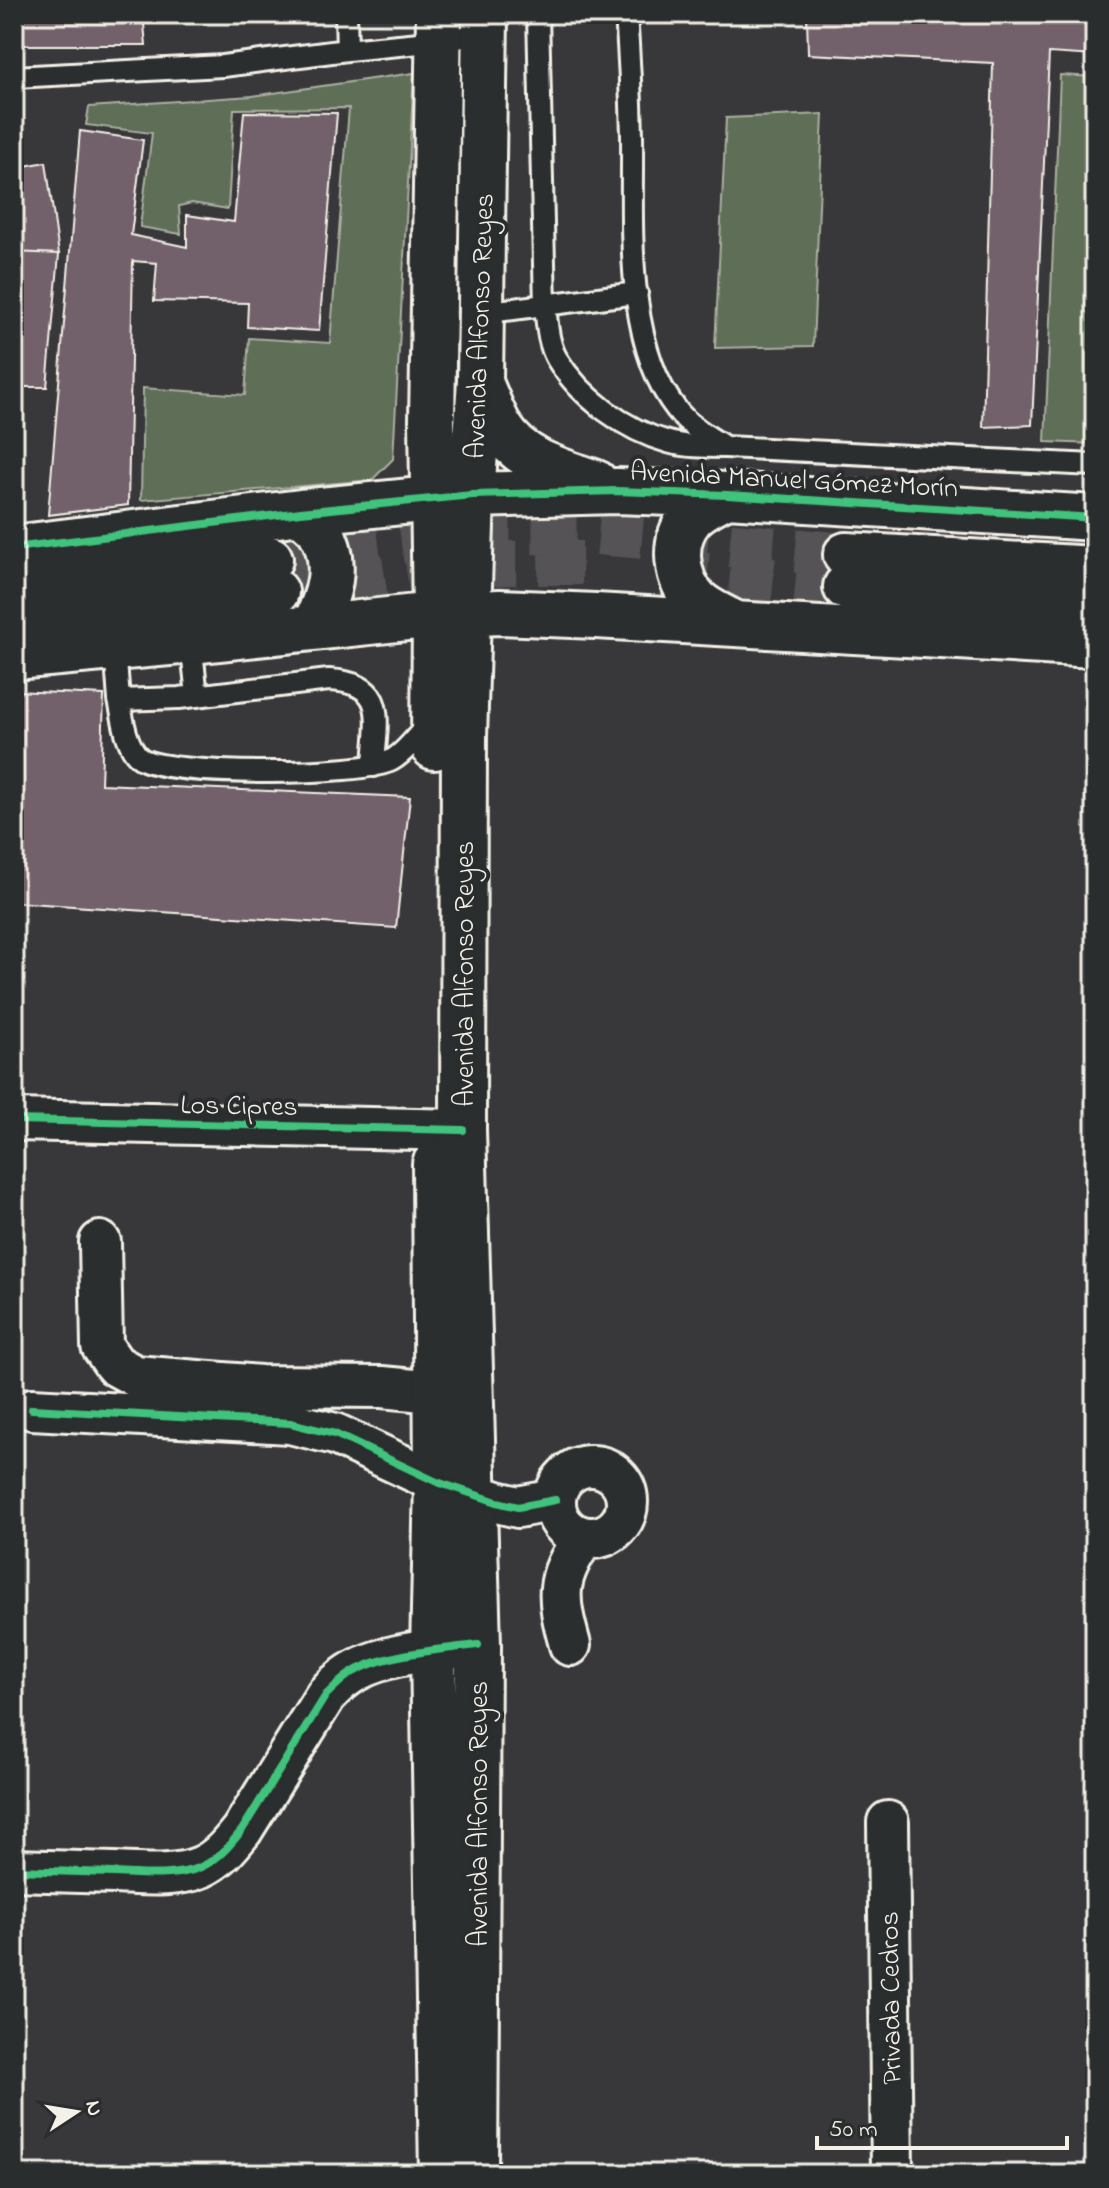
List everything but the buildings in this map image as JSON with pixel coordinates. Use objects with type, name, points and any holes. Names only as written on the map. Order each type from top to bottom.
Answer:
[{"type":"main road","name":"Avenida Alfonso Reyes","points":[[449,1130],[464,737],[452,614],[452,497],[480,381],[485,23]]},
{"type":"main road","name":"Avenida Alfonso Reyes","points":[[439,28],[432,420],[452,497]]},
{"type":"main road","points":[[480,381],[500,428],[515,448],[532,459],[617,491]]},
{"type":"main road","name":"Avenida Manuel Gómez Morín","points":[[14,548],[301,512],[452,497],[617,491],[1095,518]]},
{"type":"main road","points":[[727,495],[692,517],[683,531],[679,568],[685,587],[698,603],[733,623]]},
{"type":"main road","points":[[301,512],[319,528],[327,547],[330,589],[325,627]]},
{"type":"main road","points":[[1095,569],[846,571],[1095,602]]},
{"type":"main road","points":[[14,587],[273,575],[131,613],[14,622]]},
{"type":"main road","points":[[14,657],[452,614],[500,612],[1095,645]]},
{"type":"main road","name":"Avenida Alfonso Reyes","points":[[452,614],[435,668],[434,717],[449,1130],[456,1488],[478,1645],[475,2174]]},
{"type":"main road","points":[[325,627],[383,636],[401,644],[435,668]]},
{"type":"main road","name":"Avenida Alfonso Reyes","points":[[442,2174],[433,1650],[456,1488]]},
{"type":"street","name":"Los Cipres","points":[[14,1120],[449,1130]]},
{"type":"street","points":[[100,1242],[102,1346],[115,1365],[135,1376],[261,1386],[382,1387],[454,1394]]},
{"type":"street","points":[[32,1409],[290,1423],[335,1434],[456,1488],[518,1507],[555,1500]]},
{"type":"street","points":[[595,1466],[613,1473],[619,1480],[625,1488],[627,1508],[619,1526],[603,1537],[584,1538],[571,1533],[562,1524],[556,1513],[555,1500],[561,1481],[576,1468],[595,1466]]},
{"type":"street","points":[[570,1645],[559,1594],[562,1573],[584,1538]]},
{"type":"street","points":[[14,1870],[151,1874],[181,1873],[200,1867],[216,1858],[235,1839],[326,1695],[338,1683],[365,1666],[433,1650],[478,1645]]},
{"type":"street","name":"Privada Cedros","points":[[888,1822],[892,2174]]},
{"type":"lane","points":[[346,14],[347,50]]},
{"type":"lane","points":[[538,14],[547,328],[556,358],[605,411],[636,431],[670,443],[1095,465]]},
{"type":"lane","points":[[626,14],[631,86],[633,267],[644,339],[658,378],[677,410],[699,431],[725,447]]},
{"type":"lane","points":[[14,77],[223,66],[347,50],[439,28],[485,23]]},
{"type":"lane","points":[[482,313],[637,293]]},
{"type":"lane","points":[[191,641],[197,696]]},
{"type":"lane","points":[[115,648],[119,700],[131,746],[140,759],[157,764],[284,773],[374,766],[391,761],[434,717]]},
{"type":"lane","points":[[119,700],[197,696],[329,680],[345,681],[366,690],[374,700],[377,713],[374,766]]},
{"type":"green space","points":[[414,73],[393,459],[372,480],[141,500],[143,388],[245,395],[249,338],[330,343],[349,108],[234,109],[228,209],[192,203],[179,206],[181,234],[140,227],[152,133],[86,125],[89,107],[252,96]]},
{"type":"green space","points":[[1060,75],[1095,77],[1095,444],[1045,442]]},
{"type":"green space","points":[[823,114],[813,346],[715,348],[726,118]]},
{"type":"tunnel","points":[[270,559],[405,541],[506,532],[598,533],[846,555]]},
{"type":"tunnel","points":[[276,592],[506,563],[584,563]]},
{"type":"tunnel","points":[[664,570],[846,587]]},
{"type":"cycle path","points":[[14,548],[301,512],[472,495],[617,491],[727,495],[1095,518]]},
{"type":"cycle path","points":[[14,1120],[463,1130]]},
{"type":"cycle path","points":[[32,1409],[290,1423],[335,1434],[437,1482],[497,1502],[518,1507],[555,1500]]},
{"type":"cycle path","points":[[14,1870],[158,1874],[180,1873],[201,1867],[219,1856],[242,1830],[326,1695],[343,1679],[363,1667],[394,1657],[478,1645]]}]
